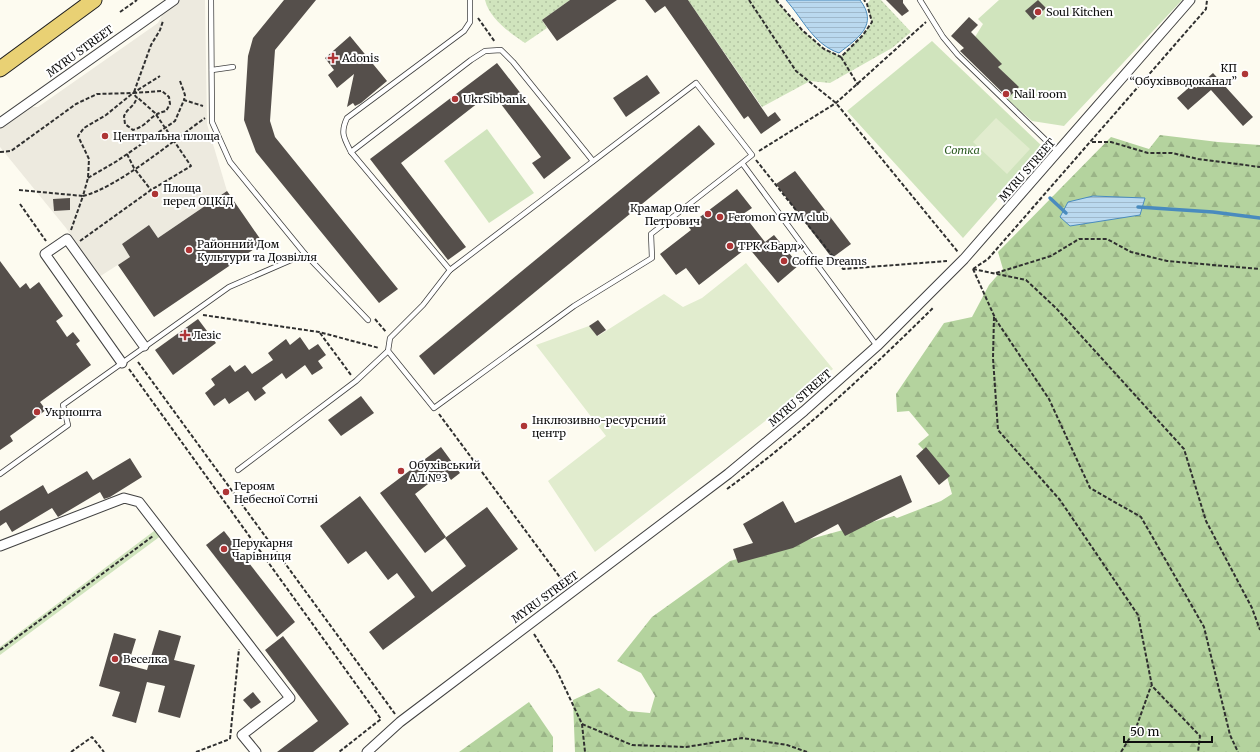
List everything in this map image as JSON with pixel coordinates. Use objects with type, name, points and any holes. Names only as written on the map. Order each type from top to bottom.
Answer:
[{"type":"main road","points":[[0,69],[92,1]]},
{"type":"street","name":"MYRU STREET","points":[[367,752],[400,722],[527,624],[572,593],[728,474],[804,411],[877,346],[964,259],[1190,0]]},
{"type":"street","name":"MYRU STREET","points":[[0,123],[171,2]]},
{"type":"street","points":[[123,362],[45,254],[70,243],[144,346]]},
{"type":"street","points":[[0,546],[124,498],[140,502],[290,698],[242,735],[256,752]]},
{"type":"lane","points":[[211,0],[212,122],[230,162],[305,254],[368,320]]},
{"type":"lane","points":[[450,270],[351,152],[344,138],[342,128],[347,118],[464,31],[470,22],[470,0]]},
{"type":"lane","points":[[920,0],[943,37],[958,56],[1058,152]]},
{"type":"lane","points":[[351,152],[471,60],[485,51],[501,50],[513,62],[592,160]]},
{"type":"lane","points":[[212,70],[233,67]]},
{"type":"lane","points":[[238,470],[356,381],[388,351],[390,338],[423,305],[450,270],[592,160],[696,83],[752,155],[652,234],[652,258],[574,306],[434,408],[388,351]]},
{"type":"lane","points":[[742,163],[877,346]]},
{"type":"lane","points":[[0,474],[68,425],[63,405],[144,346],[229,287],[305,254]]},
{"type":"path","points":[[120,12],[137,0]]},
{"type":"path","points":[[749,0],[796,71],[836,104],[964,259]]},
{"type":"path","points":[[776,0],[802,30],[824,49],[841,56],[858,85]]},
{"type":"path","points":[[841,56],[863,36],[872,22],[867,4],[864,0]]},
{"type":"path","points":[[973,269],[988,259],[1091,142],[1206,9],[1207,0]]},
{"type":"path","points":[[133,93],[151,45],[160,30],[171,2]]},
{"type":"path","points":[[931,17],[836,104],[752,155],[842,269],[964,259]]},
{"type":"path","points":[[479,19],[501,50]]},
{"type":"path","points":[[70,243],[88,178],[89,159],[78,136],[84,128],[106,115],[133,93],[160,76]]},
{"type":"path","points":[[88,178],[127,154],[175,121],[185,95],[180,81]]},
{"type":"path","points":[[0,152],[11,151],[76,104],[97,94],[162,91],[169,96],[170,104],[166,111],[154,113],[143,127],[133,130],[125,124],[124,116],[137,98],[133,93]]},
{"type":"path","points":[[70,243],[151,190],[191,166],[154,113],[133,93]]},
{"type":"path","points":[[19,190],[83,196],[96,193],[206,117],[212,108],[184,100]]},
{"type":"path","points":[[1091,142],[1111,142],[1148,153],[1172,153],[1198,159],[1260,167]]},
{"type":"path","points":[[127,154],[134,168],[151,190]]},
{"type":"path","points":[[20,204],[52,250]]},
{"type":"path","points":[[995,274],[1052,256],[1079,239],[1107,239],[1131,252],[1166,261],[1260,269]]},
{"type":"path","points":[[973,269],[1026,280],[1056,308],[1184,449],[1206,521],[1252,608],[1260,630]]},
{"type":"path","points":[[973,269],[994,315],[1048,399],[1090,488],[1141,517],[1204,627],[1230,735],[1238,752]]},
{"type":"path","points":[[192,314],[320,332],[388,351]]},
{"type":"path","points":[[994,315],[993,358],[998,430],[1060,500],[1138,616],[1152,686],[1136,728],[1121,752]]},
{"type":"path","points":[[375,318],[380,324]]},
{"type":"path","points":[[320,332],[356,381]]},
{"type":"path","points":[[133,354],[400,722]]},
{"type":"path","points":[[123,362],[382,719],[339,752]]},
{"type":"path","points":[[434,408],[572,593]]},
{"type":"path","points":[[0,650],[161,530]]},
{"type":"path","points":[[527,624],[557,671],[582,724],[586,752]]},
{"type":"path","points":[[230,739],[241,634]]},
{"type":"path","points":[[1152,686],[1200,736],[1198,752]]},
{"type":"path","points":[[582,724],[632,745],[686,747],[742,738],[787,745],[807,752]]},
{"type":"path","points":[[196,752],[242,735]]},
{"type":"path","points":[[71,752],[92,737],[104,752]]},
{"type":"green space","points":[[485,0],[570,0],[542,20],[547,28],[525,43],[495,19],[487,7]]},
{"type":"green space","points":[[688,0],[776,0],[802,30],[824,49],[841,56],[863,35],[872,22],[867,4],[870,0],[881,0],[911,32],[892,48],[830,83],[810,81],[762,107]]},
{"type":"green space","points":[[999,0],[1182,0],[1064,126],[1032,121],[1007,99],[1018,87],[998,67],[1001,64],[975,37],[983,24],[978,19]]},
{"type":"green space","name":"Сотка","points":[[932,41],[1043,147],[963,238],[847,111]]},
{"type":"green space","points":[[996,118],[1030,149],[1007,174],[973,142]]},
{"type":"green space","points":[[487,129],[534,193],[489,223],[444,161]]},
{"type":"green space","points":[[1160,135],[1260,145],[1260,752],[575,752],[573,700],[599,688],[628,711],[650,713],[655,696],[641,673],[617,661],[652,617],[730,561],[894,516],[897,518],[941,501],[952,494],[946,473],[918,444],[929,435],[909,411],[897,412],[896,394],[944,323],[972,317],[989,285],[1003,269],[998,252],[1111,137],[1149,149]]},
{"type":"green space","points":[[746,263],[833,369],[595,552],[548,481],[606,436],[536,345],[589,326],[598,336],[664,294],[683,307],[702,298]]},
{"type":"green space","points":[[158,528],[162,535],[0,655],[0,647]]},
{"type":"green space","points":[[529,702],[553,737],[553,752],[459,752]]},
{"type":"shaded area","name":"Центральна площа","points":[[180,0],[205,0],[207,124],[227,191],[158,238],[149,225],[122,244],[130,257],[99,277],[66,228],[0,147],[0,123],[23,107],[38,107],[158,23],[168,4]]},
{"type":"water","points":[[786,0],[860,0],[865,9],[867,24],[859,36],[839,53],[822,44],[815,37]]},
{"type":"water","points":[[1093,196],[1145,198],[1140,215],[1070,226],[1060,217],[1068,202]]},
{"type":"building","points":[[284,0],[316,0],[275,50],[270,121],[275,137],[398,289],[379,303],[256,152],[244,120],[248,56],[253,38]]},
{"type":"building","points":[[570,0],[617,0],[557,41],[542,20]]},
{"type":"building","points":[[645,0],[688,0],[768,117],[775,112],[781,120],[761,134],[748,116],[744,119],[665,6],[655,13]]},
{"type":"building","points":[[886,0],[903,0],[903,3],[909,11],[902,16]]},
{"type":"building","points":[[1038,0],[1046,8],[1033,20],[1025,11]]},
{"type":"building","points":[[969,17],[978,25],[971,32],[1002,64],[998,67],[1019,87],[1008,98],[960,51],[964,48],[951,36]]},
{"type":"building","points":[[350,36],[387,81],[361,103],[355,106],[353,103],[347,107],[354,74],[337,88],[328,75],[334,70],[325,58]]},
{"type":"building","points":[[497,63],[571,158],[544,179],[532,163],[541,157],[492,92],[401,163],[466,247],[448,260],[370,159]]},
{"type":"building","points":[[1213,73],[1253,117],[1243,126],[1211,90],[1188,110],[1177,98],[1193,84],[1196,88]]},
{"type":"building","points":[[647,75],[660,93],[626,117],[613,98]]},
{"type":"building","points":[[699,125],[715,144],[434,375],[419,356]]},
{"type":"building","points":[[795,171],[851,244],[832,258],[776,184]]},
{"type":"building","points":[[737,189],[752,208],[743,214],[765,242],[774,235],[799,265],[778,283],[748,247],[699,285],[686,268],[676,275],[660,254],[691,230],[688,226]]},
{"type":"building","name":"Районний Дом Культури та Дозвілля","points":[[227,191],[263,243],[154,317],[118,265],[130,257],[122,244],[149,225],[158,238]]},
{"type":"building","points":[[70,198],[70,210],[54,211],[53,199]]},
{"type":"building","points":[[0,261],[20,288],[26,283],[30,289],[39,282],[63,316],[56,321],[67,337],[73,332],[80,341],[76,344],[91,365],[40,402],[46,410],[10,436],[13,441],[0,450]]},
{"type":"building","points":[[198,319],[216,343],[173,375],[155,350]]},
{"type":"building","points":[[598,320],[606,330],[597,336],[589,326]]},
{"type":"building","points":[[300,337],[309,350],[318,344],[326,355],[318,361],[323,368],[312,375],[305,365],[286,379],[282,373],[262,388],[266,393],[255,401],[248,391],[229,404],[225,398],[214,406],[205,393],[215,385],[211,379],[230,365],[235,372],[245,365],[252,374],[273,360],[268,353],[286,339],[290,345]]},
{"type":"building","points":[[361,396],[374,413],[341,436],[328,420]]},
{"type":"building","points":[[441,447],[460,473],[451,480],[445,471],[415,494],[446,537],[425,553],[380,493]]},
{"type":"building","points":[[926,447],[950,476],[939,485],[916,456]]},
{"type":"building","points":[[130,458],[142,477],[110,497],[104,499],[100,492],[58,517],[52,508],[12,532],[6,522],[0,526],[0,511],[43,485],[48,494],[87,471],[93,480]]},
{"type":"building","points":[[901,475],[912,502],[845,536],[838,524],[793,548],[738,563],[733,549],[753,543],[743,524],[783,501],[795,523]]},
{"type":"building","points":[[360,496],[432,592],[466,566],[445,538],[487,507],[518,549],[383,650],[369,632],[415,597],[397,573],[388,580],[366,551],[348,564],[320,526]]},
{"type":"building","points":[[224,531],[295,622],[277,637],[206,545]]},
{"type":"building","points":[[159,630],[181,636],[174,660],[195,665],[180,718],[158,712],[165,686],[147,682],[136,723],[112,716],[120,692],[99,686],[114,633],[136,639],[128,665],[147,670]]},
{"type":"building","points":[[283,636],[349,724],[313,752],[277,752],[318,721],[265,650]]},
{"type":"building","points":[[253,692],[261,702],[251,709],[243,700]]},
{"type":"waterway","points":[[1050,198],[1066,213]]},
{"type":"waterway","points":[[1138,207],[1213,212],[1260,218]]},
{"type":"place","name":"Soul Kitchen","points":[[1038,12]]},
{"type":"place","name":"Adonis","points":[[333,58]]},
{"type":"place","name":"КП “Обухівводоканал”","points":[[1245,74]]},
{"type":"place","name":"Nail room","points":[[1006,94]]},
{"type":"place","name":"UkrSibbank","points":[[455,99]]},
{"type":"place","name":"Центральна площа","points":[[105,136]]},
{"type":"place","name":"Площа перед ОЦКіД","points":[[155,194]]},
{"type":"place","name":"Крамар Олег Петрович","points":[[708,214]]},
{"type":"place","name":"Feromon GYM club","points":[[720,217]]},
{"type":"place","name":"ТРК «Бард»","points":[[730,246]]},
{"type":"place","name":"Районний Дом Культури та Дозвілля","points":[[189,250]]},
{"type":"place","name":"Coffie Dreams","points":[[784,261]]},
{"type":"place","name":"Лезіс","points":[[185,335]]},
{"type":"place","name":"Укрпошта","points":[[37,412]]},
{"type":"place","name":"Інклюзивно-ресурсний центр","points":[[524,426]]},
{"type":"place","name":"Обухівський АЛ №3","points":[[401,471]]},
{"type":"place","name":"Героям Небесної Сотні","points":[[226,492]]},
{"type":"place","name":"Перукарня Чарівниця","points":[[224,549]]},
{"type":"place","name":"Веселка","points":[[115,659]]}]
